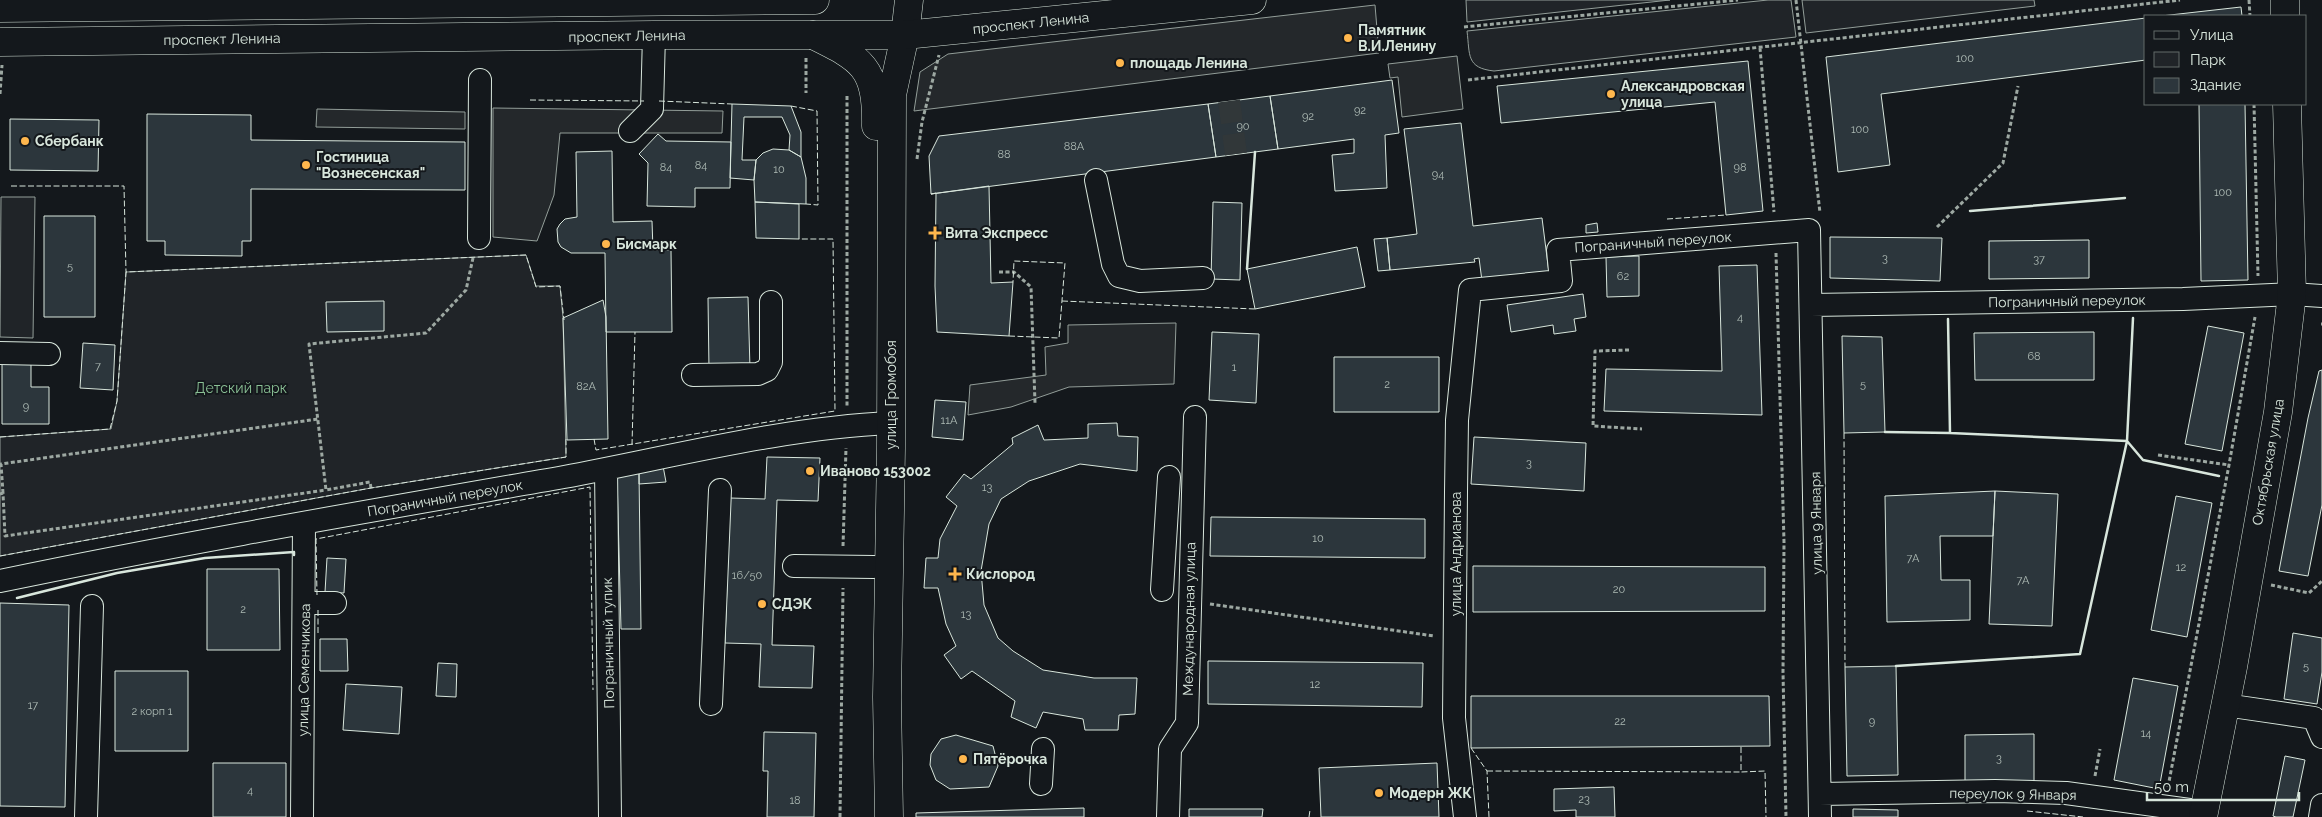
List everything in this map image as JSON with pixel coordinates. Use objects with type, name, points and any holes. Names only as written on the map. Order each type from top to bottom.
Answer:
[{"type":"main road","points":[[0,8],[277,2],[815,0]]},
{"type":"main road","name":"улица Громобоя","points":[[873,817],[874,567],[882,424],[892,95],[905,35],[909,0]]},
{"type":"main road","name":"проспект Ленина","points":[[1,50],[654,35],[809,46],[1252,0]]},
{"type":"main road","points":[[2285,0],[2285,15]]},
{"type":"main road","name":"улица Громобоя","points":[[876,96],[905,35]]},
{"type":"main road","name":"улица Громобоя","points":[[809,46],[849,53],[863,65],[876,96],[889,817]]},
{"type":"main road","name":"Октябрьская улица","points":[[2204,814],[2278,412],[2292,294],[2287,105]]},
{"type":"street","points":[[630,132],[652,109],[654,35]]},
{"type":"street","points":[[476,244],[480,80]]},
{"type":"street","points":[[1096,180],[1113,264],[1119,276],[1140,281],[1203,278]]},
{"type":"street","name":"Пограничный переулок","points":[[1470,290],[1561,281],[1558,250],[1810,230]]},
{"type":"street","name":"улица 9 Января","points":[[1810,230],[1820,817]]},
{"type":"street","name":"улица Андрианова","points":[[1465,817],[1454,718],[1456,502],[1457,420],[1470,290]]},
{"type":"street","name":"Пограничный переулок","points":[[1812,305],[2183,298],[2292,294],[2322,296]]},
{"type":"street","points":[[693,375],[758,374],[767,370],[771,362],[771,302]]},
{"type":"street","points":[[0,353],[49,354]]},
{"type":"street","name":"Международная улица","points":[[1168,817],[1170,749],[1186,723],[1195,417]]},
{"type":"street","name":"Пограничный переулок","points":[[0,581],[124,555],[606,469],[695,450],[847,426],[882,424]]},
{"type":"street","name":"Пограничный тупик","points":[[606,469],[610,817]]},
{"type":"street","points":[[1162,590],[1165,536],[1162,477],[1192,478]]},
{"type":"street","points":[[711,704],[720,490]]},
{"type":"street","name":"улица Семенчикова","points":[[302,817],[304,524]]},
{"type":"street","points":[[1165,536],[1190,537]]},
{"type":"street","points":[[794,566],[874,567]]},
{"type":"street","points":[[304,603],[335,603]]},
{"type":"street","points":[[86,817],[92,606]]},
{"type":"street","points":[[2225,705],[2319,722]]},
{"type":"street","points":[[1041,784],[1043,749]]},
{"type":"street","name":"переулок 9 Января","points":[[1820,794],[1995,791],[2066,793],[2164,806],[2204,814]]},
{"type":"street","points":[[2320,817],[2322,805]]},
{"type":"path","points":[[1464,27],[1738,0]]},
{"type":"path","points":[[1796,0],[1801,44]]},
{"type":"path","points":[[1468,80],[2180,0]]},
{"type":"path","points":[[2249,0],[2250,15]]},
{"type":"path","points":[[806,93],[809,46]]},
{"type":"path","points":[[1760,48],[1775,233],[1784,542],[1783,672],[1786,817]]},
{"type":"path","points":[[0,94],[1,50]]},
{"type":"path","points":[[930,93],[939,55]]},
{"type":"path","points":[[1937,226],[2004,162],[2018,86]]},
{"type":"path","points":[[840,817],[847,426],[847,96]]},
{"type":"path","points":[[326,490],[309,344],[426,333],[466,290],[476,244]]},
{"type":"path","points":[[999,272],[1014,272],[1031,286],[1035,404]]},
{"type":"path","points":[[1629,350],[1595,351],[1594,426],[1642,429]]},
{"type":"path","points":[[318,419],[1,464],[5,536],[370,482],[371,488]]},
{"type":"path","points":[[2158,455],[2230,465],[2164,806]]},
{"type":"path","points":[[2269,585],[2309,593],[2322,581]]},
{"type":"path","points":[[1189,602],[1442,637]]},
{"type":"path","points":[[2092,796],[2100,749]]},
{"type":"green space","points":[[1466,0],[1670,0],[1467,22]]},
{"type":"green space","points":[[1768,0],[1791,0],[1796,37],[1494,71],[1478,67],[1471,59],[1469,53],[1467,31]]},
{"type":"green space","points":[[1802,0],[2034,0],[2035,6],[1806,33]]},
{"type":"green space","points":[[1,197],[35,197],[33,338],[0,337]]},
{"type":"green space","name":"Детский парк","points":[[526,255],[536,286],[560,286],[563,318],[566,457],[371,488],[0,556],[0,437],[111,429],[117,401],[126,272]]},
{"type":"shaded area","name":"площадь Ленина","points":[[1375,5],[1379,53],[914,111],[920,72],[948,54]]},
{"type":"shaded area","points":[[1457,56],[1463,109],[1402,117],[1398,77],[1390,78],[1388,64]]},
{"type":"shaded area","points":[[493,108],[723,111],[722,133],[560,133],[554,195],[537,241],[493,237]]},
{"type":"shaded area","points":[[317,109],[465,112],[465,129],[316,127]]},
{"type":"shaded area","points":[[1176,323],[1174,384],[1069,387],[1011,407],[968,415],[970,385],[1046,375],[1045,347],[1068,343],[1068,325]]},
{"type":"building","points":[[2241,7],[2242,15],[2170,15]]},
{"type":"building","points":[[2144,18],[2144,60],[1881,94],[1890,165],[1838,172],[1826,57]]},
{"type":"building","points":[[1748,61],[1763,211],[1726,215],[1715,102],[1501,123],[1497,86]]},
{"type":"building","points":[[1392,80],[1399,133],[1385,135],[1387,188],[1335,191],[1332,155],[1354,153],[1354,139],[1278,149],[1270,96]]},
{"type":"building","points":[[1270,96],[1278,149],[1216,157],[1208,104]]},
{"type":"building","points":[[732,104],[791,106],[801,132],[801,157],[789,150],[790,135],[782,117],[744,117],[742,160],[756,160],[754,180],[730,178]]},
{"type":"building","points":[[1208,104],[1216,157],[931,194],[929,156],[939,136]]},
{"type":"building","points":[[2199,105],[2245,105],[2248,280],[2201,281]]},
{"type":"building","name":"Гостиница \"Вознесенская\"","points":[[147,114],[251,115],[251,140],[465,142],[465,190],[251,189],[251,241],[242,241],[242,256],[165,255],[165,241],[147,241]]},
{"type":"building","points":[[10,119],[99,120],[98,171],[10,170]]},
{"type":"building","points":[[1461,123],[1473,226],[1542,218],[1549,273],[1482,281],[1479,258],[1474,259],[1475,262],[1390,270],[1387,238],[1417,234],[1404,129]]},
{"type":"building","points":[[658,134],[666,141],[731,142],[730,188],[695,188],[695,207],[647,206],[648,163],[639,154]]},
{"type":"building","points":[[773,149],[789,150],[801,157],[806,178],[806,204],[755,202],[754,180],[756,160],[763,153]]},
{"type":"building","name":"Бисмарк","points":[[612,151],[613,222],[652,221],[653,250],[671,250],[672,332],[606,332],[605,253],[571,253],[561,247],[558,242],[557,229],[560,224],[565,219],[577,217],[576,152]]},
{"type":"building","points":[[989,186],[991,283],[1013,282],[1009,336],[937,332],[935,286],[936,193]]},
{"type":"building","points":[[755,202],[799,204],[799,239],[756,238]]},
{"type":"building","points":[[1213,202],[1242,203],[1240,280],[1211,279]]},
{"type":"building","points":[[44,216],[95,216],[95,317],[44,317]]},
{"type":"building","points":[[1597,223],[1598,232],[1586,233],[1586,225]]},
{"type":"building","points":[[1830,237],[1942,238],[1940,281],[1830,278]]},
{"type":"building","points":[[1387,238],[1390,270],[1378,271],[1374,239]]},
{"type":"building","points":[[2089,240],[2089,278],[1989,279],[1989,241]]},
{"type":"building","points":[[1357,247],[1365,287],[1255,309],[1247,269]]},
{"type":"building","points":[[1639,256],[1639,296],[1607,297],[1606,257]]},
{"type":"building","points":[[1757,265],[1762,415],[1604,411],[1606,369],[1722,371],[1719,266]]},
{"type":"building","points":[[1583,294],[1586,317],[1574,319],[1576,331],[1554,334],[1553,325],[1511,332],[1507,305]]},
{"type":"building","points":[[748,297],[750,369],[709,370],[708,298]]},
{"type":"building","points":[[603,300],[606,317],[608,439],[567,440],[563,318]]},
{"type":"building","points":[[384,301],[384,331],[327,332],[326,302]]},
{"type":"building","points":[[2208,326],[2244,333],[2222,451],[2185,444]]},
{"type":"building","points":[[1212,332],[1259,334],[1256,403],[1209,400]]},
{"type":"building","points":[[2094,332],[2094,380],[1975,380],[1974,333]]},
{"type":"building","points":[[1842,336],[1882,337],[1885,432],[1844,433]]},
{"type":"building","points":[[83,343],[115,345],[113,390],[80,388]]},
{"type":"building","points":[[1334,357],[1439,357],[1439,412],[1334,412]]},
{"type":"building","points":[[31,362],[31,387],[49,387],[49,424],[2,424],[2,363]]},
{"type":"building","points":[[2322,370],[2322,505],[2308,576],[2279,571],[2308,418],[2319,371]]},
{"type":"building","points":[[935,400],[966,402],[963,440],[932,437]]},
{"type":"building","points":[[1117,423],[1118,436],[1138,437],[1137,471],[1080,464],[1029,481],[1001,499],[989,524],[981,571],[984,605],[998,638],[1013,651],[1043,670],[1094,678],[1137,678],[1135,714],[1119,715],[1118,730],[1085,730],[1083,719],[1043,712],[1036,728],[1011,717],[1015,701],[972,671],[961,679],[944,655],[956,646],[946,624],[938,588],[924,588],[926,558],[938,558],[940,539],[957,506],[946,497],[964,474],[971,479],[1013,444],[1012,438],[1038,425],[1044,440],[1088,438],[1088,424]]},
{"type":"building","points":[[1474,437],[1586,443],[1584,491],[1471,484]]},
{"type":"building","points":[[767,457],[820,458],[818,501],[777,500],[772,645],[814,646],[812,688],[759,687],[761,644],[725,643],[730,498],[765,499]]},
{"type":"building","points":[[663,466],[666,482],[639,484],[639,472]]},
{"type":"building","points":[[639,472],[641,629],[621,629],[617,475]]},
{"type":"building","points":[[1995,491],[2058,494],[2052,626],[1989,624]]},
{"type":"building","points":[[1995,491],[1993,536],[1940,536],[1941,580],[1970,580],[1970,620],[1887,622],[1885,496]]},
{"type":"building","points":[[2176,496],[2212,503],[2187,637],[2151,630]]},
{"type":"building","points":[[1211,517],[1425,519],[1425,558],[1210,556]]},
{"type":"building","points":[[327,558],[346,559],[344,593],[325,592]]},
{"type":"building","points":[[1473,566],[1765,567],[1765,611],[1473,612]]},
{"type":"building","points":[[207,569],[279,569],[280,650],[207,650]]},
{"type":"building","points":[[0,603],[69,605],[65,807],[0,806]]},
{"type":"building","points":[[2293,633],[2322,638],[2322,672],[2317,704],[2284,699]]},
{"type":"building","points":[[320,639],[347,639],[348,671],[320,671]]},
{"type":"building","points":[[1208,661],[1423,663],[1422,707],[1208,704]]},
{"type":"building","points":[[438,663],[457,664],[456,697],[436,696]]},
{"type":"building","points":[[1896,666],[1898,775],[1847,776],[1845,667]]},
{"type":"building","points":[[115,671],[188,671],[188,751],[115,751]]},
{"type":"building","points":[[2133,678],[2178,686],[2159,789],[2114,780]]},
{"type":"building","points":[[346,684],[402,687],[399,734],[343,730]]},
{"type":"building","points":[[1471,696],[1769,696],[1770,746],[1471,748]]},
{"type":"building","points":[[764,732],[816,733],[814,817],[767,817],[768,771],[763,771]]},
{"type":"building","points":[[2034,734],[2034,781],[1965,781],[1965,735]]},
{"type":"building","name":"Пятёрочка","points":[[956,735],[993,746],[998,766],[989,787],[950,789],[936,780],[930,765],[931,754],[941,739]]},
{"type":"building","points":[[2285,756],[2305,760],[2293,817],[2276,817],[2273,816]]},
{"type":"building","points":[[213,763],[286,763],[286,817],[213,817]]},
{"type":"building","name":"Модерн ЖК","points":[[1437,763],[1439,817],[1321,817],[1319,768]]},
{"type":"building","points":[[1614,787],[1615,817],[1576,817],[1576,810],[1554,811],[1554,789]]},
{"type":"building","points":[[1084,808],[1084,817],[916,817],[916,813]]},
{"type":"building","points":[[1189,809],[1263,809],[1262,817],[1189,817]]},
{"type":"building","points":[[1853,809],[1898,810],[1898,817],[1853,817]]},
{"type":"tunnel","points":[[1229,101],[1236,154]]},
{"type":"fence","points":[[530,100],[644,101]]},
{"type":"fence","points":[[659,101],[732,104]]},
{"type":"fence","points":[[791,106],[817,111],[818,205],[806,204]]},
{"type":"fence","points":[[11,186],[124,186],[126,272]]},
{"type":"fence","points":[[1667,219],[1726,215]]},
{"type":"fence","points":[[594,439],[596,450],[835,411],[833,239],[799,239]]},
{"type":"fence","points":[[0,437],[110,429],[117,401],[126,272],[526,255],[536,287],[560,286],[564,320]]},
{"type":"fence","points":[[1009,336],[1059,338],[1065,263],[1014,261],[1013,282]]},
{"type":"fence","points":[[1062,301],[1255,309]]},
{"type":"fence","points":[[632,445],[635,332]]},
{"type":"fence","points":[[1844,433],[1845,667]]},
{"type":"fence","points":[[0,556],[371,488],[566,457],[566,437]]},
{"type":"fence","points":[[317,595],[316,539],[590,487],[593,690]]},
{"type":"fence","points":[[318,610],[318,634]]},
{"type":"fence","points":[[1741,747],[1741,772],[1765,771],[1766,817]]},
{"type":"fence","points":[[1471,748],[1487,771],[1489,817]]},
{"type":"fence","points":[[1487,771],[1741,772]]},
{"type":"fence","points":[[1309,817],[1310,810]]},
{"type":"fence","points":[[2027,811],[2083,817]]},
{"type":"wall","points":[[1247,269],[1255,152]]},
{"type":"wall","points":[[1970,211],[2125,198]]},
{"type":"wall","points":[[1948,319],[1950,433],[2127,441],[2133,318]]},
{"type":"wall","points":[[1885,432],[1950,433]]},
{"type":"wall","points":[[2127,441],[2143,460],[2219,476]]},
{"type":"wall","points":[[1896,666],[2080,654],[2127,441]]},
{"type":"wall","points":[[17,598],[117,573],[205,558],[294,552],[294,555]]},
{"type":"place","name":"Памятник В.И.Ленину","points":[[1348,38]]},
{"type":"place","name":"площадь Ленина","points":[[1120,63]]},
{"type":"place","name":"Александровская улица","points":[[1611,94]]},
{"type":"place","name":"Сбербанк","points":[[25,141]]},
{"type":"place","name":"Гостиница \"Вознесенская\"","points":[[306,165]]},
{"type":"place","name":"Вита Экспресс","points":[[935,233]]},
{"type":"place","name":"Бисмарк","points":[[606,244]]},
{"type":"place","name":"Иваново 153002","points":[[810,471]]},
{"type":"place","name":"Кислород","points":[[955,574]]},
{"type":"place","name":"СДЭК","points":[[762,604]]},
{"type":"place","name":"Пятёрочка","points":[[963,759]]},
{"type":"place","name":"Модерн ЖК","points":[[1379,793]]}]
